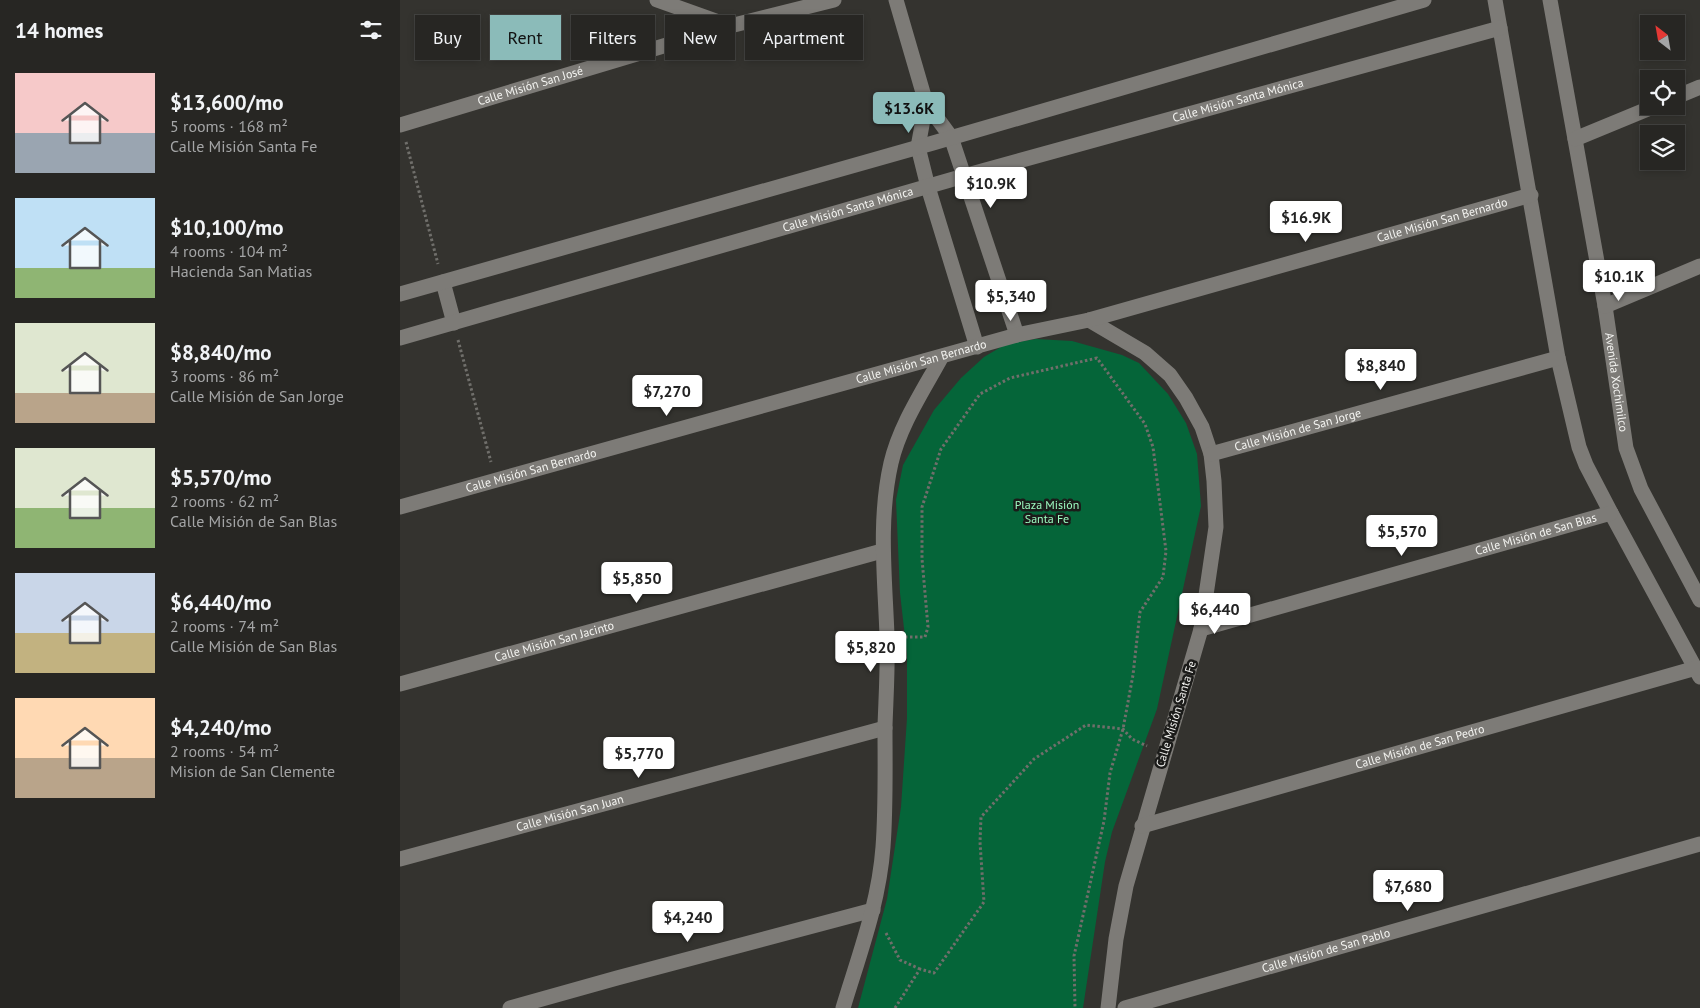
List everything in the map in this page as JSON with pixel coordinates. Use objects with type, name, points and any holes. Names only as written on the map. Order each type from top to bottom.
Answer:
[{"type":"street","points":[[657,0],[699,15]]},
{"type":"street","name":"Calle Misión San José","points":[[735,25],[834,0]]},
{"type":"street","points":[[896,0],[926,103],[951,137],[1017,335]]},
{"type":"street","points":[[400,294],[918,147],[1424,0]]},
{"type":"street","points":[[1495,0],[1531,195],[1558,358],[1579,447],[1611,513],[1698,672]]},
{"type":"street","name":"Avenida Xochimilco","points":[[1550,0],[1605,306],[1622,429],[1633,470],[1650,508],[1700,600]]},
{"type":"street","name":"Calle Misión Santa Mónica","points":[[400,338],[964,176],[1500,28]]},
{"type":"street","name":"Calle Misión San José","points":[[400,125],[665,46]]},
{"type":"street","points":[[1685,94],[1700,88]]},
{"type":"street","points":[[926,103],[918,147],[928,187],[978,347]]},
{"type":"street","points":[[1574,139],[1640,112]]},
{"type":"street","name":"Calle Misión San Bernardo","points":[[400,507],[942,358],[1017,335],[1089,320],[1531,195]]},
{"type":"street","points":[[1605,306],[1700,266]]},
{"type":"street","points":[[443,282],[454,323]]},
{"type":"street","name":"Calle Misión Santa Fe","points":[[1089,320],[1145,353],[1170,375],[1186,398],[1202,427],[1211,454],[1216,526],[1201,629],[1126,886],[1116,940],[1108,1008]]},
{"type":"street","points":[[843,1008],[873,910],[883,849],[886,784],[887,638],[882,551],[884,499],[892,461],[904,428],[942,358]]},
{"type":"street","name":"Calle Misión de San Jorge","points":[[1211,454],[1558,358]]},
{"type":"street","name":"Calle Misión de San Blas","points":[[1201,629],[1611,513]]},
{"type":"street","name":"Calle Misión San Jacinto","points":[[400,684],[882,551]]},
{"type":"street","name":"Calle Misión de San Pedro","points":[[1142,826],[1698,672]]},
{"type":"street","name":"Calle Misión San Juan","points":[[400,859],[885,728]]},
{"type":"street","name":"Calle Misión de San Pablo","points":[[1125,1008],[1700,844]]},
{"type":"street","points":[[510,1008],[873,910]]},
{"type":"path","points":[[400,125],[443,282]]},
{"type":"path","points":[[454,323],[495,480]]},
{"type":"path","points":[[887,638],[925,637],[928,627],[922,558],[922,507],[941,449],[980,394],[1010,378],[1096,358],[1145,424],[1153,446],[1166,551],[1163,577],[1140,612],[1133,675],[1123,729],[1110,774],[1104,821],[1074,956],[1075,1008]]},
{"type":"path","points":[[873,910],[900,960],[920,969],[934,972],[984,902],[980,842],[981,817],[1034,759],[1086,725],[1123,729],[1132,739],[1164,753]]},
{"type":"path","points":[[895,1008],[920,969]]},
{"type":"green space","name":"Plaza Misión Santa Fe","points":[[1036,339],[1072,341],[1122,355],[1139,363],[1168,394],[1186,423],[1197,454],[1201,506],[1157,709],[1112,832],[1105,862],[1083,1008],[858,1008],[887,899],[901,807],[907,718],[907,655],[900,593],[896,500],[903,465],[934,410],[961,378],[984,357],[1006,344]]}]
